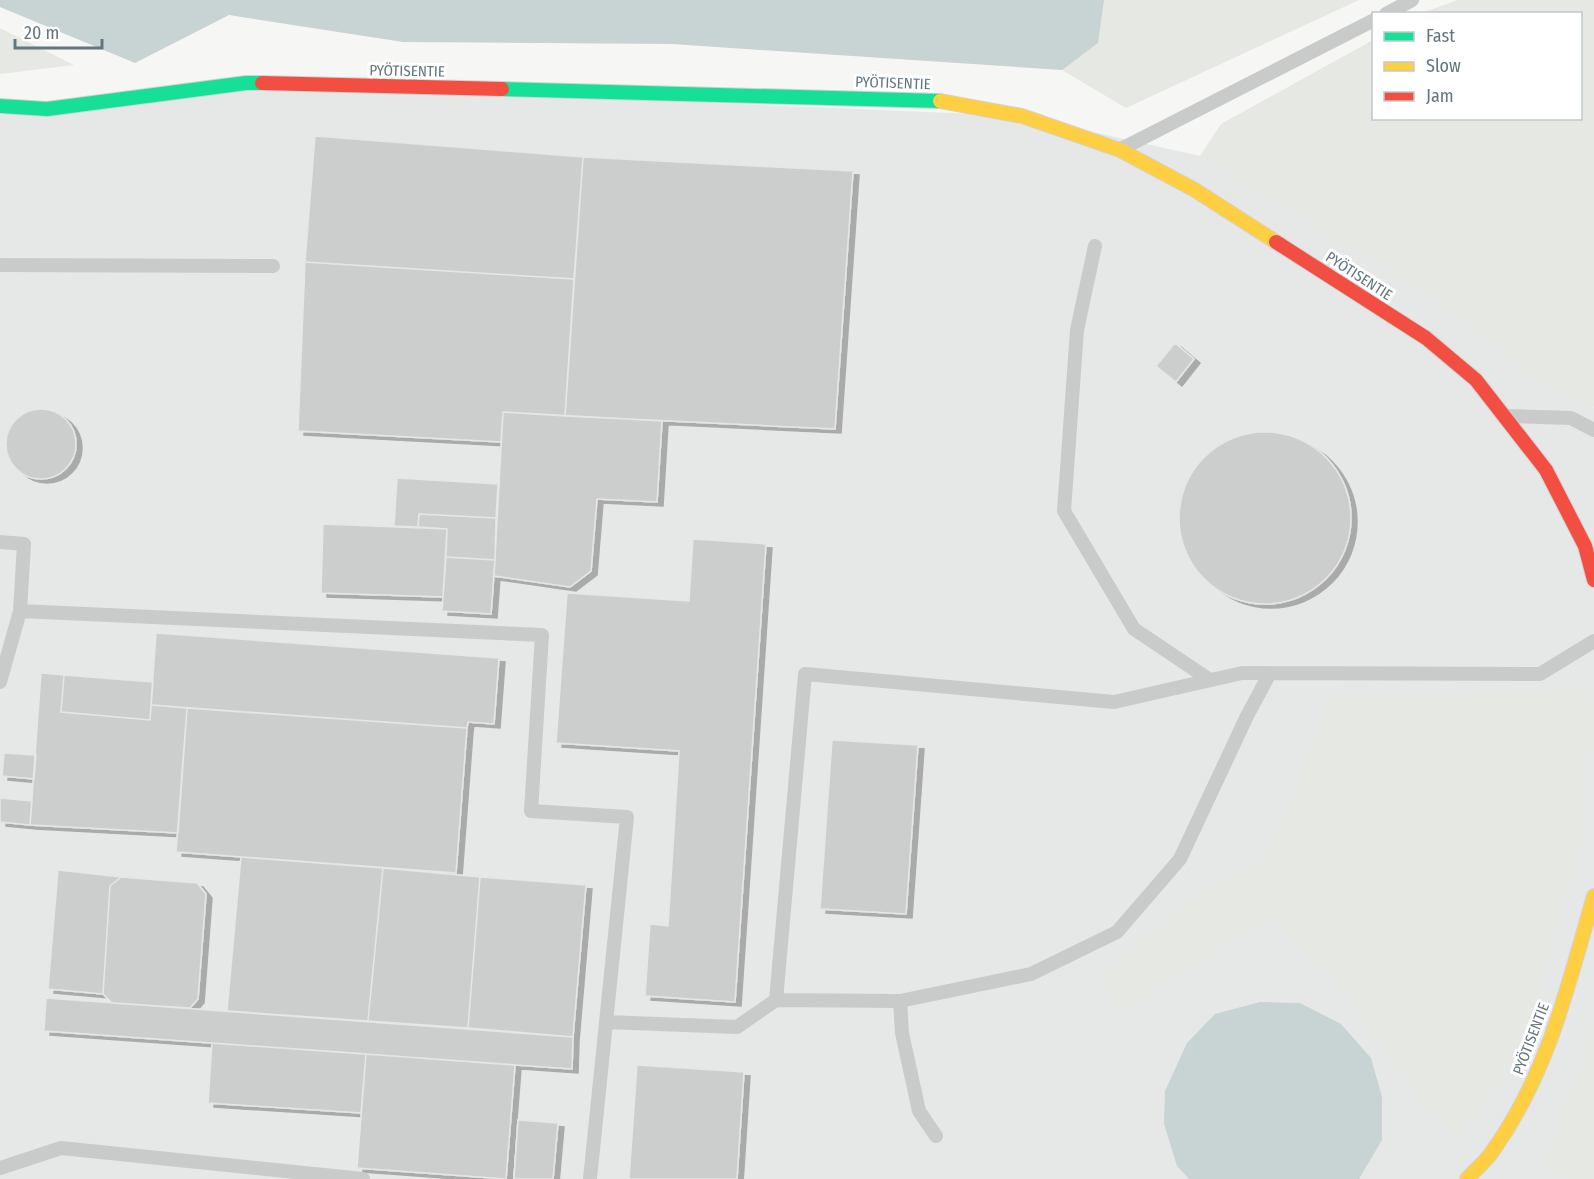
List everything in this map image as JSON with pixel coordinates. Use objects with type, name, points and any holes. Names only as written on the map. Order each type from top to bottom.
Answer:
[{"type":"street","name":"PYÖTISENTIE","points":[[0,106],[47,110],[246,83],[934,100],[1022,116],[1120,150],[1195,190],[1426,338],[1476,380],[1546,470],[1585,546],[1594,580]]},
{"type":"street","name":"PYÖTISENTIE","points":[[1467,1179],[1497,1144],[1539,1071],[1555,1031],[1594,896]]},
{"type":"lane","points":[[1390,12],[1412,0]]},
{"type":"lane","points":[[1120,150],[1372,21]]},
{"type":"lane","points":[[1095,246],[1077,330],[1064,511],[1134,629],[1210,680]]},
{"type":"lane","points":[[0,265],[273,266]]},
{"type":"lane","points":[[1505,416],[1572,418],[1594,430]]},
{"type":"lane","points":[[0,542],[24,544],[20,611],[0,682]]},
{"type":"lane","points":[[20,611],[542,635],[531,811],[627,818],[590,1179]]},
{"type":"lane","points":[[776,1000],[805,674],[1114,702],[1242,673],[1540,674],[1594,641]]},
{"type":"lane","points":[[606,1022],[737,1028],[776,1000],[900,1001],[1031,974],[1117,932],[1180,859],[1247,716],[1270,673]]},
{"type":"lane","points":[[900,1001],[902,1032],[919,1111],[936,1136]]},
{"type":"lane","points":[[0,1168],[62,1148],[363,1179]]},
{"type":"shaded area","points":[[0,0],[1104,0],[1098,43],[1062,70],[672,44],[403,42],[229,15],[135,63],[0,7]]},
{"type":"shaded area","points":[[1099,0],[1359,0],[1126,108],[1062,70]]},
{"type":"shaded area","points":[[1458,0],[1594,0],[1594,408],[1541,385],[1438,300],[1200,156],[1221,124],[1372,41],[1372,120],[1582,120],[1582,12],[1425,12]]},
{"type":"shaded area","points":[[0,28],[74,65],[0,74]]},
{"type":"shaded area","points":[[246,83],[1022,116],[1200,156],[1438,300],[1541,385],[1594,408],[1594,1179],[0,1179],[0,115]]},
{"type":"shaded area","points":[[1593,690],[1582,839],[1519,1055],[1458,1137],[1424,1107],[1329,972],[1269,917],[1120,1013],[1101,976],[1188,902],[1262,861],[1297,784],[1331,695]]},
{"type":"shaded area","points":[[1260,1002],[1300,1003],[1341,1024],[1371,1058],[1382,1097],[1382,1140],[1359,1179],[1189,1179],[1177,1166],[1164,1124],[1165,1091],[1187,1043],[1215,1014]]},
{"type":"shaded area","points":[[1594,1028],[1594,1179],[1579,1179],[1539,1170],[1578,1078]]},
{"type":"building","points":[[315,136],[583,157],[574,279],[305,262]]},
{"type":"building","points":[[583,157],[853,171],[835,429],[565,416]]},
{"type":"building","points":[[305,262],[574,279],[565,416],[503,412],[501,442],[298,431]]},
{"type":"building","points":[[1175,343],[1194,359],[1176,382],[1156,366]]},
{"type":"building","points":[[41,409],[54,412],[66,419],[73,431],[76,444],[73,457],[66,469],[54,476],[41,479],[28,476],[16,469],[9,457],[6,444],[9,431],[16,419],[28,412]]},
{"type":"building","points":[[503,412],[662,421],[657,502],[597,499],[591,571],[570,587],[494,576]]},
{"type":"building","points":[[1265,432],[1298,439],[1326,457],[1344,485],[1351,518],[1344,551],[1326,579],[1298,597],[1265,604],[1232,597],[1204,579],[1186,551],[1179,518],[1186,485],[1204,457],[1232,439]]},
{"type":"building","points":[[397,478],[498,484],[496,518],[419,514],[418,527],[394,526]]},
{"type":"building","points":[[419,514],[496,518],[495,560],[446,557],[447,529],[418,527]]},
{"type":"building","points":[[323,524],[447,529],[443,597],[321,593]]},
{"type":"building","points":[[693,539],[766,544],[735,1002],[645,996],[650,924],[668,926],[679,751],[556,743],[567,593],[689,601]]},
{"type":"building","points":[[446,557],[495,560],[491,614],[442,611]]},
{"type":"building","points":[[156,633],[499,658],[494,724],[468,722],[467,728],[151,705]]},
{"type":"building","points":[[41,673],[64,675],[61,712],[150,720],[151,705],[187,708],[178,833],[30,825]]},
{"type":"building","points":[[64,675],[153,682],[150,720],[61,712]]},
{"type":"building","points":[[187,708],[467,728],[456,873],[176,852]]},
{"type":"building","points":[[832,740],[918,745],[906,914],[820,909]]},
{"type":"building","points":[[4,753],[36,755],[34,779],[2,776]]},
{"type":"building","points":[[0,798],[32,801],[30,825],[0,822]]},
{"type":"building","points":[[241,857],[383,868],[368,1021],[227,1011]]},
{"type":"building","points":[[383,868],[480,877],[468,1028],[368,1021]]},
{"type":"building","points":[[58,870],[121,877],[110,886],[103,994],[48,989]]},
{"type":"building","points":[[121,877],[197,883],[206,894],[198,999],[190,1008],[112,1003],[103,994],[110,886]]},
{"type":"building","points":[[480,877],[586,885],[573,1037],[468,1028]]},
{"type":"building","points":[[46,998],[573,1037],[572,1069],[44,1031]]},
{"type":"building","points":[[212,1043],[366,1054],[361,1113],[208,1103]]},
{"type":"building","points":[[366,1054],[515,1065],[506,1179],[357,1168]]},
{"type":"building","points":[[637,1065],[744,1072],[737,1179],[629,1179]]},
{"type":"building","points":[[518,1120],[558,1123],[553,1179],[514,1179]]},
{"type":"traffic: fast","points":[[0,106],[47,109],[246,83],[262,83]]},
{"type":"traffic: fast","points":[[502,89],[940,101]]},
{"type":"traffic: slow","points":[[940,101],[1022,116],[1120,150],[1195,190],[1276,242]]},
{"type":"traffic: slow","points":[[1467,1179],[1489,1156],[1512,1122],[1542,1060],[1565,996],[1594,896]]},
{"type":"traffic: jam","points":[[262,83],[502,89]]},
{"type":"traffic: jam","points":[[1276,242],[1426,338],[1476,380],[1546,470],[1585,546],[1594,580]]}]
